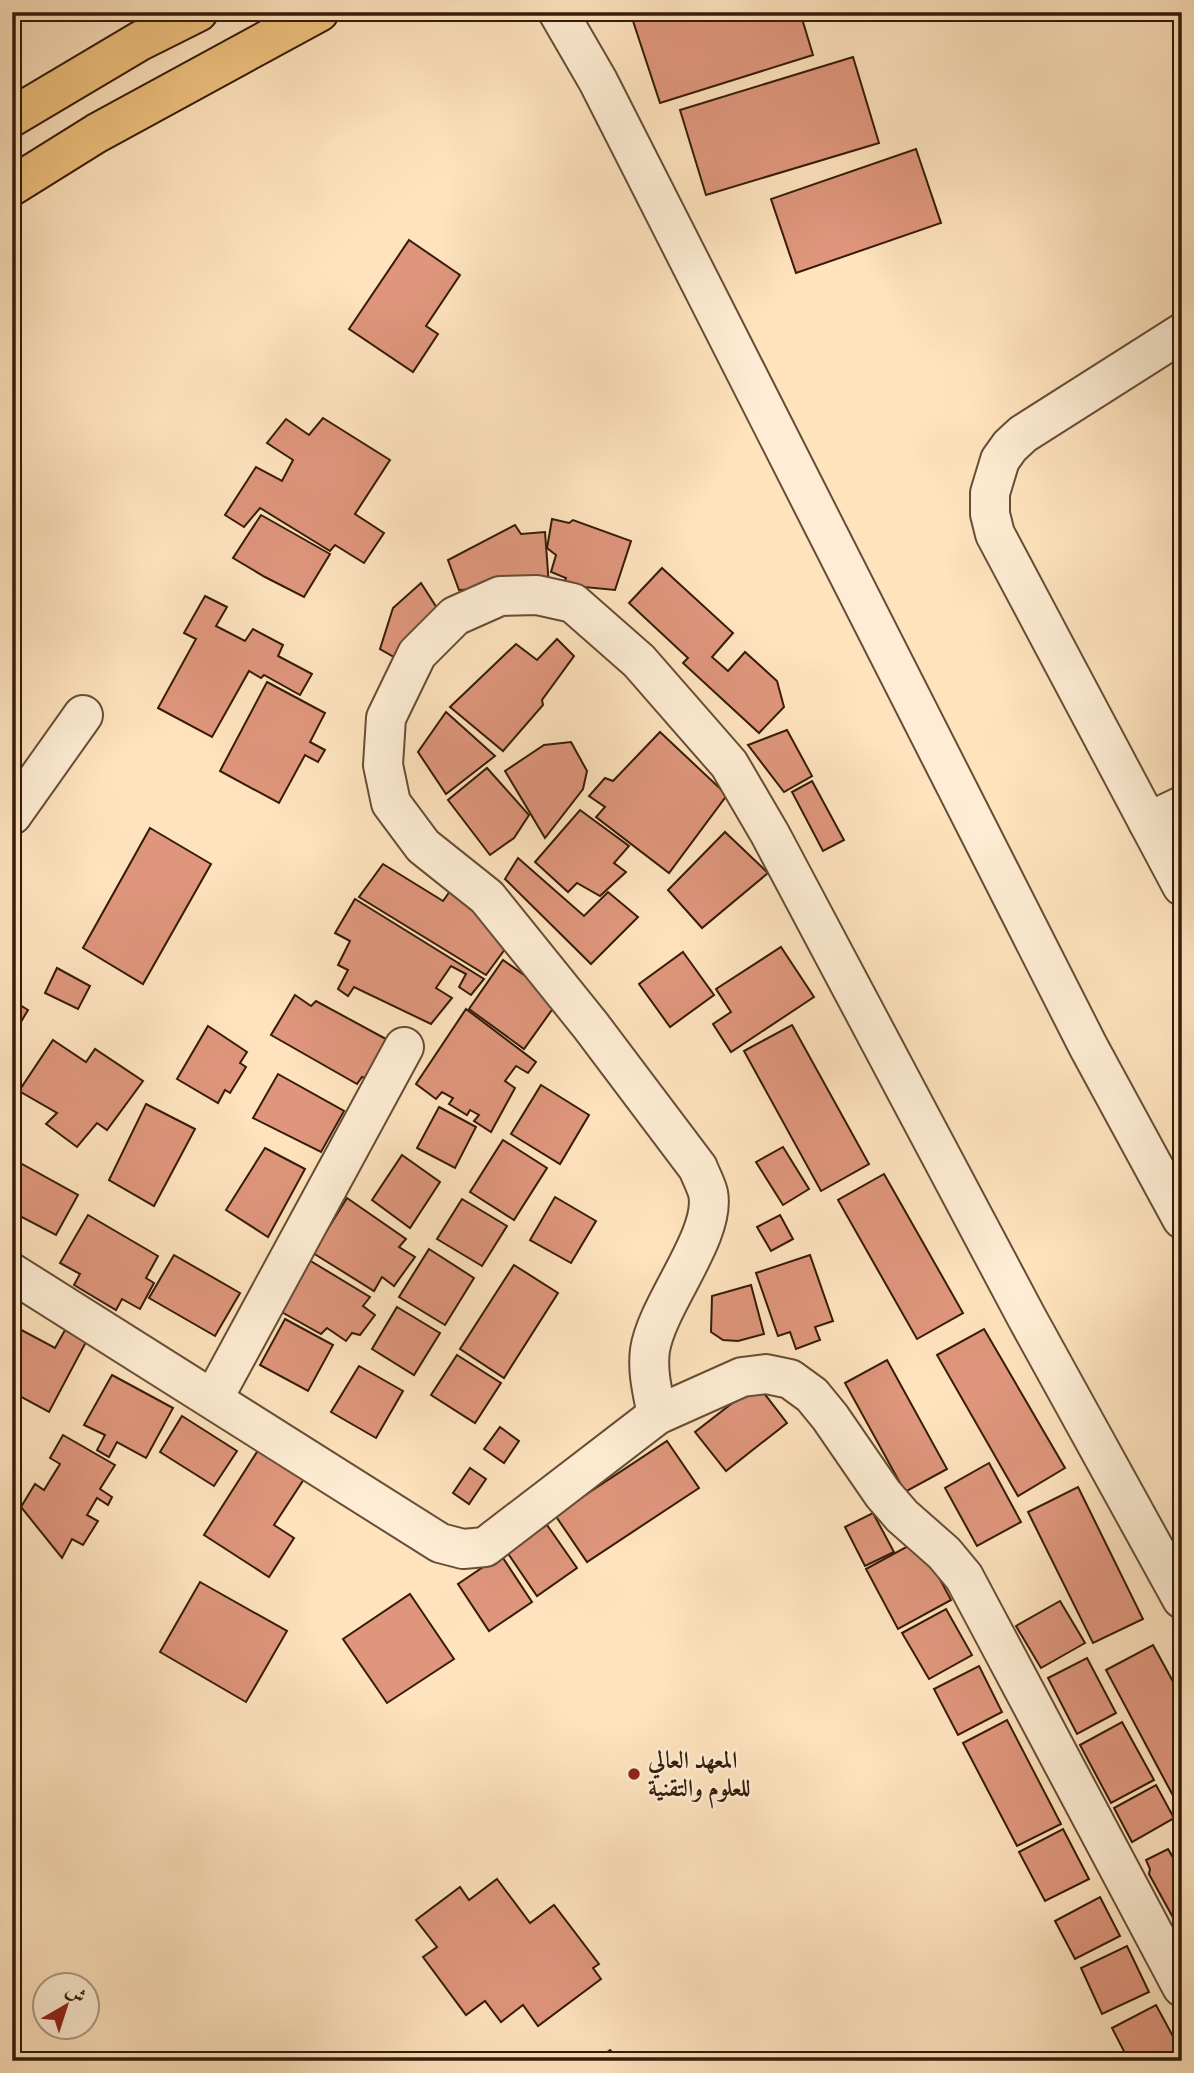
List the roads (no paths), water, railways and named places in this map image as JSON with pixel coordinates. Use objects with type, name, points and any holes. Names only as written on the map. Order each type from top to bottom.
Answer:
[{"type":"main road","points":[[12,117],[140,41],[198,12]]},
{"type":"main road","points":[[12,186],[97,133],[319,12]]},
{"type":"street","points":[[558,12],[598,81],[1088,1046],[1182,1219]]},
{"type":"street","points":[[1182,332],[1023,434],[1000,460],[990,493],[990,514],[995,534],[1182,886]]},
{"type":"street","points":[[657,1415],[651,1383],[650,1351],[660,1316],[708,1218],[708,1194],[698,1168],[591,1026],[487,897],[424,846],[391,803],[383,765],[386,718],[417,654],[454,616],[500,596],[537,595],[573,603],[639,661],[729,764],[770,834],[1027,1318],[1182,1599]]},
{"type":"street","points":[[12,814],[83,715]]},
{"type":"street","points":[[1148,822],[1182,806]]},
{"type":"street","points":[[213,1399],[404,1047]]},
{"type":"street","points":[[12,1273],[440,1543],[463,1549],[485,1547],[657,1415],[742,1377],[766,1374],[790,1379],[812,1395],[830,1417],[883,1494],[902,1516],[944,1553],[964,1577],[1182,1987]]},
{"type":"place","name":"المعهد العالي للعلوم والتقنية","points":[[634,1774]]}]
